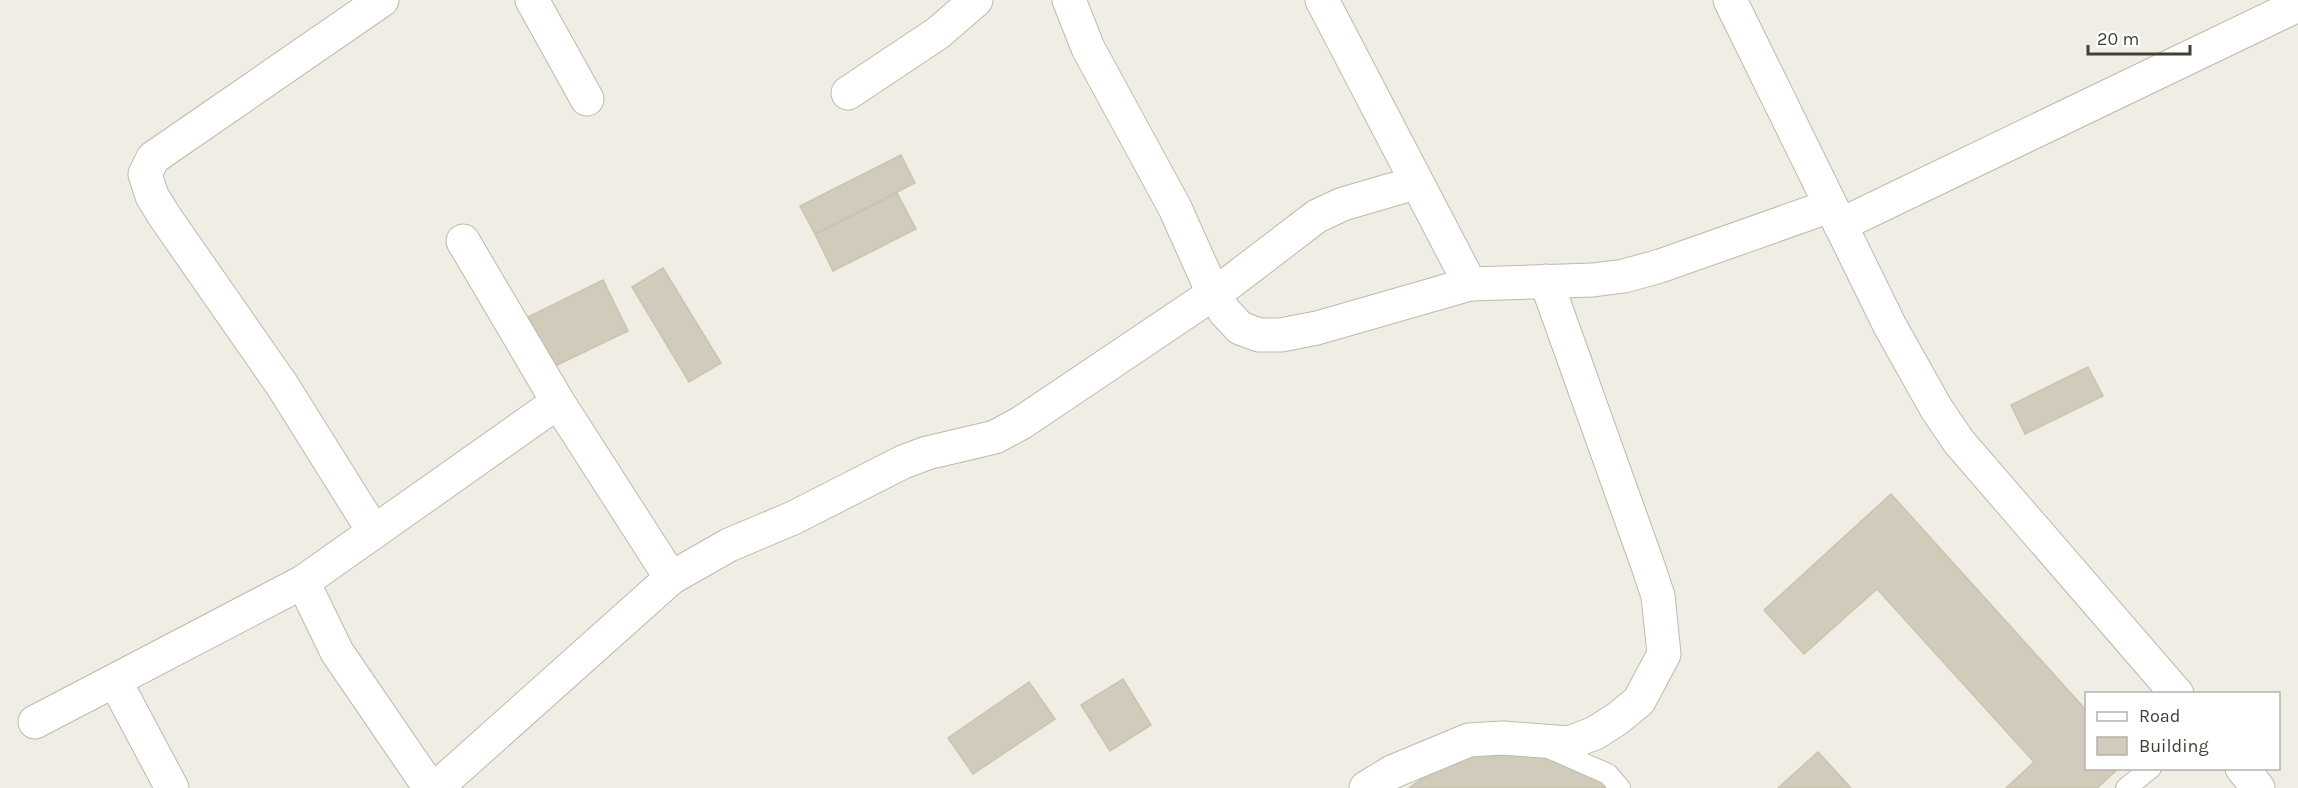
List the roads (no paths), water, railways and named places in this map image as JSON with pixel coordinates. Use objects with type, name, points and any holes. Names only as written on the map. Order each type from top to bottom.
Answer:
[{"type":"street","points":[[374,532],[282,385],[165,217],[152,196],[146,174],[153,158],[382,0]]},
{"type":"street","points":[[532,0],[587,99]]},
{"type":"street","points":[[848,93],[938,33],[976,0]]},
{"type":"street","points":[[1069,0],[1088,48],[1174,208],[1213,293],[1225,312],[1240,328],[1259,335],[1281,335],[1317,328],[1470,284],[1624,276],[1835,216],[2298,6]]},
{"type":"street","points":[[1322,0],[1415,183],[1470,284]]},
{"type":"street","points":[[1730,0],[1890,327],[1936,408],[1959,442],[2176,692]]},
{"type":"street","points":[[436,788],[671,578],[712,554],[793,518],[903,462],[927,453],[996,436],[1029,418],[1213,293],[1317,216],[1343,204],[1415,183]]},
{"type":"street","points":[[464,241],[558,402],[671,578]]},
{"type":"street","points":[[1366,788],[1392,772],[1468,740],[1503,738],[1569,743],[1595,733],[1639,700],[1664,654],[1658,596],[1546,281]]},
{"type":"street","points":[[35,722],[303,582],[558,402]]},
{"type":"street","points":[[303,582],[337,652],[430,788]]},
{"type":"street","points":[[115,681],[172,788]]},
{"type":"street","points":[[2244,770],[2258,788]]},
{"type":"lane","points":[[1503,738],[1561,751],[1608,774],[1620,788]]},
{"type":"lane","points":[[2126,788],[2148,770]]}]
